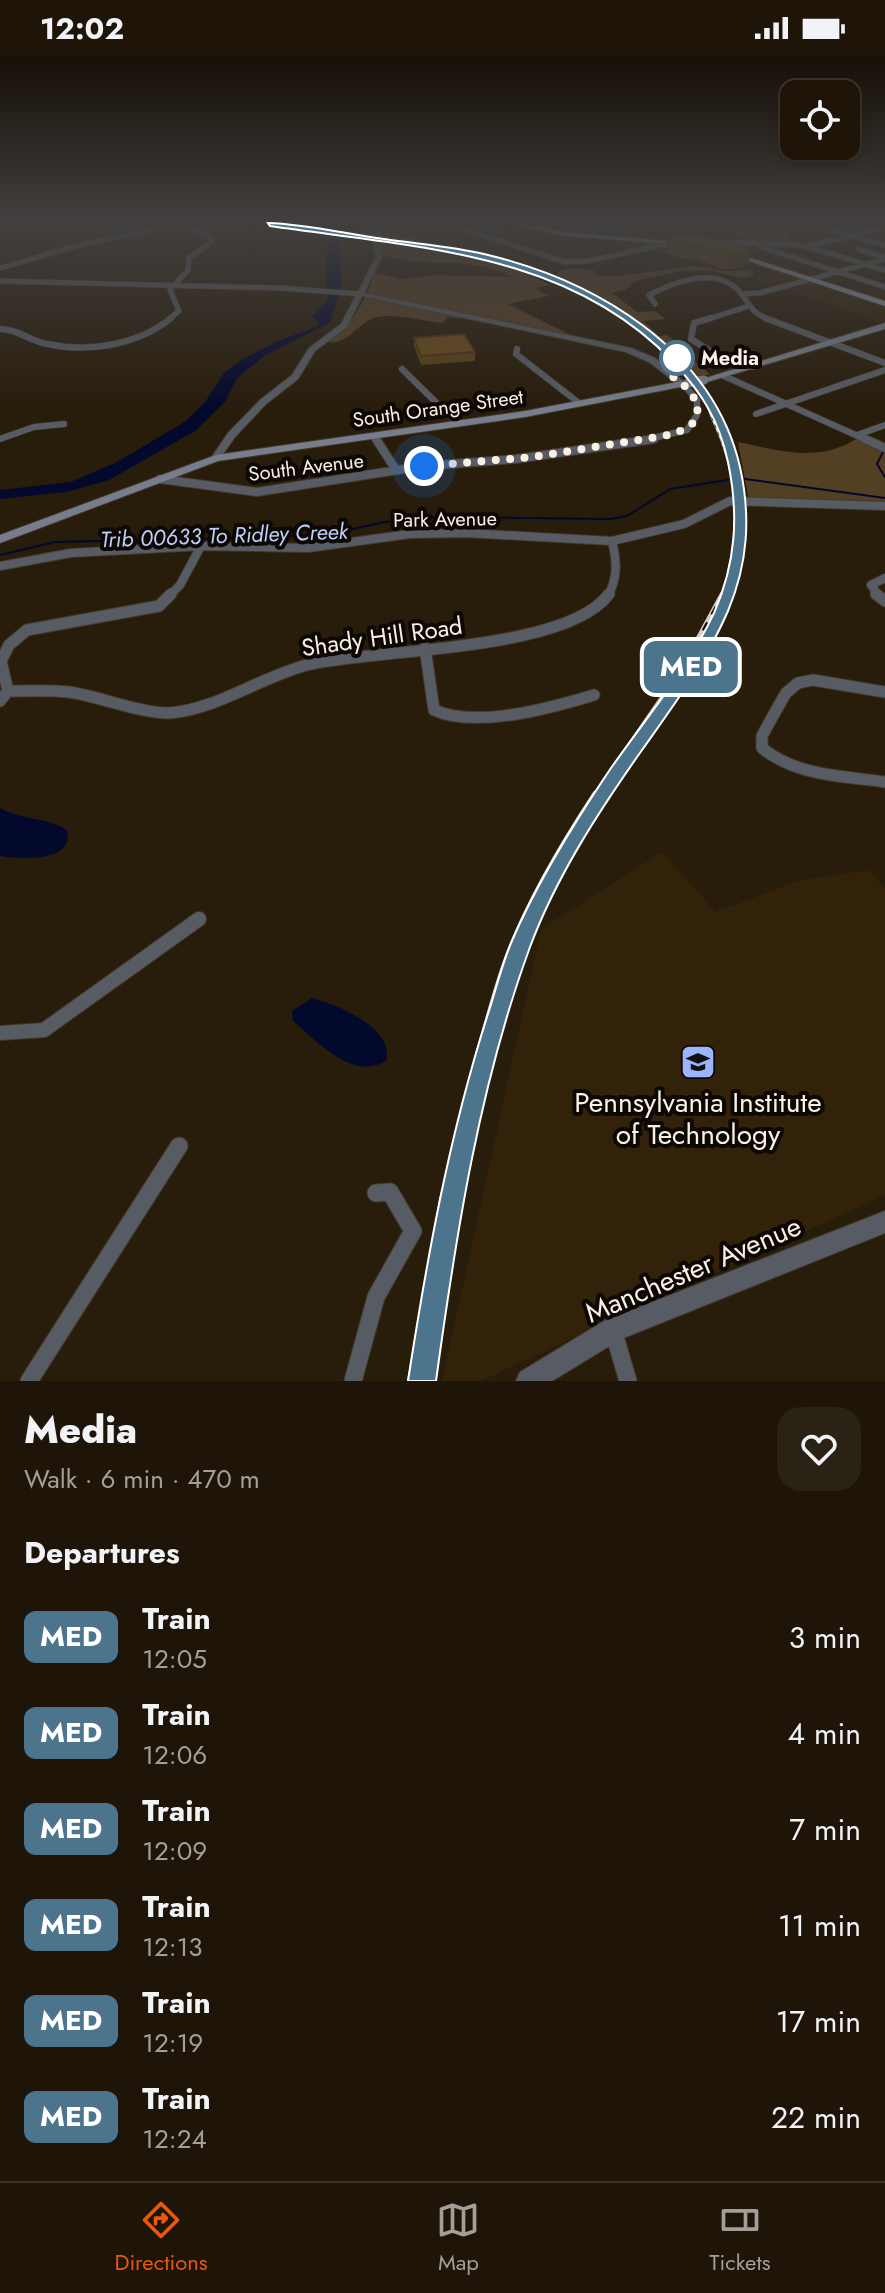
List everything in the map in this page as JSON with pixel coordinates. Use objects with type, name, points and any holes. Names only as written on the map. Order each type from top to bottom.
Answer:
[{"type":"main road","points":[[831,286],[885,304]]},
{"type":"main road","name":"South Orange Street","points":[[0,539],[216,458],[457,423],[704,380],[885,326]]},
{"type":"street","points":[[0,329],[11,329],[46,344],[118,345],[145,335],[179,311],[177,302],[170,295],[175,286]]},
{"type":"street","points":[[195,286],[361,294],[628,350],[650,358],[686,383]]},
{"type":"street","points":[[216,458],[231,435],[263,402],[295,377],[312,350],[344,325],[365,286]]},
{"type":"street","points":[[655,304],[648,298],[652,293],[672,286]]},
{"type":"street","points":[[731,286],[738,289],[746,307],[754,314],[885,363]]},
{"type":"street","points":[[741,294],[755,294],[785,286]]},
{"type":"street","points":[[746,307],[694,323],[691,339],[705,349],[752,367]]},
{"type":"street","points":[[517,349],[516,354],[579,403]]},
{"type":"street","points":[[402,369],[457,423]]},
{"type":"street","points":[[756,414],[885,370]]},
{"type":"street","points":[[724,376],[885,448]]},
{"type":"street","name":"South Avenue","points":[[160,479],[257,492],[396,470],[550,455],[675,434],[687,430],[697,415],[697,400],[686,383]]},
{"type":"street","points":[[0,439],[34,427],[64,424]]},
{"type":"street","points":[[857,435],[885,425]]},
{"type":"street","points":[[374,436],[396,470]]},
{"type":"street","name":"Park Avenue","points":[[0,566],[71,553],[201,546],[308,548],[410,534],[466,533],[612,541],[684,524],[730,501],[885,506]]},
{"type":"street","name":"Shady Hill Road","points":[[8,691],[68,692],[167,713],[219,699],[296,668],[337,658],[496,642],[536,633],[585,613],[607,598],[615,582],[617,564],[612,541]]},
{"type":"street","points":[[0,701],[8,691],[1,661],[9,645],[27,630],[159,606],[180,585],[201,546]]},
{"type":"street","points":[[885,578],[871,585],[875,594],[885,601]]},
{"type":"street","points":[[425,648],[434,710],[447,718],[523,712],[594,695]]},
{"type":"street","points":[[885,692],[813,680],[798,683],[786,693],[762,736],[762,748],[772,758],[787,765],[885,782]]},
{"type":"street","points":[[0,1033],[44,1030],[199,919]]},
{"type":"street","points":[[29,1381],[179,1146]]},
{"type":"street","points":[[353,1381],[376,1297],[413,1231],[390,1192],[376,1193]]},
{"type":"street","name":"Manchester Avenue","points":[[529,1381],[613,1330],[885,1222]]},
{"type":"street","points":[[613,1330],[628,1381]]},
{"type":"shaded area","points":[[370,286],[546,286],[535,288],[548,296],[508,304],[579,339],[370,294]]},
{"type":"shaded area","points":[[573,286],[630,286],[612,293],[637,312],[655,311],[665,319],[643,321],[659,336],[666,335],[693,351],[687,352],[688,356],[710,374],[699,377],[647,330]]},
{"type":"shaded area","points":[[775,286],[830,286],[858,295],[885,288],[885,324]]},
{"type":"shaded area","points":[[365,298],[499,323],[448,317],[442,323],[384,316],[370,319],[342,340],[328,342],[348,326]]},
{"type":"shaded area","points":[[858,438],[885,449],[885,506],[749,501],[738,442],[814,453],[843,446]]},
{"type":"shaded area","name":"Pennsylvania Institute of Technology","points":[[662,852],[716,912],[800,880],[869,870],[885,889],[885,1195],[481,1381],[442,1381],[541,929]]},
{"type":"water","points":[[327,286],[341,286],[331,322],[264,356],[237,378],[225,402],[195,431],[109,480],[66,492],[0,499],[0,490],[71,482],[117,462],[186,421],[206,401],[224,373],[241,360],[320,325],[312,316],[328,301]]},
{"type":"water","points":[[0,808],[59,826],[67,830],[67,841],[55,854],[32,858],[0,856]]},
{"type":"water","points":[[312,998],[349,1012],[373,1028],[382,1038],[386,1061],[373,1066],[348,1063],[313,1039],[293,1021],[292,1011]]},
{"type":"building","points":[[464,334],[475,352],[421,356],[414,338]]},
{"type":"waterway","points":[[884,450],[877,464],[885,477]]},
{"type":"waterway","name":"Trib 00633 To Ridley Creek","points":[[745,479],[885,498]]},
{"type":"waterway","name":"Trib 00633 To Ridley Creek","points":[[0,555],[55,542],[320,536],[385,522],[440,517],[611,519],[627,516],[670,489],[728,480]]},
{"type":"railway","points":[[562,286],[593,300],[640,331],[689,378],[707,404],[730,468],[736,510],[733,553],[722,596]]},
{"type":"railway","points":[[595,796],[680,673],[722,596]]},
{"type":"railway","points":[[479,1053],[501,977],[528,911],[596,794]]},
{"type":"railway","points":[[411,1381],[443,1200],[480,1051]]},
{"type":"train","name":"MED","points":[[422,1381],[441,1254],[473,1097],[521,945],[568,849],[689,671],[720,614],[735,575],[742,528],[741,498],[729,441],[705,391],[670,351],[638,324],[571,286]]},
{"type":"place","name":"Media","points":[[677,358]]},
{"type":"place","name":"Pennsylvania Institute of Technology","points":[[698,1062]]},
{"type":"route","points":[[424,466],[550,455],[660,438],[687,430],[697,415],[698,403],[683,384],[666,372],[677,358]]}]
